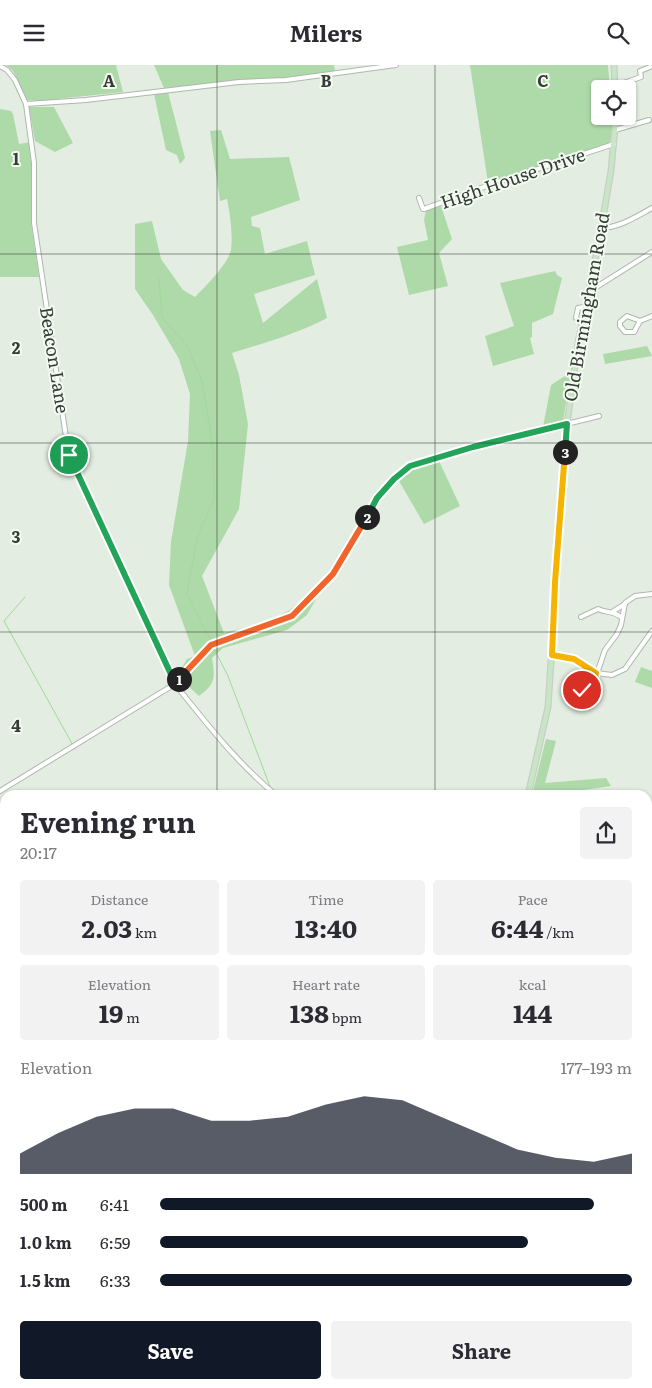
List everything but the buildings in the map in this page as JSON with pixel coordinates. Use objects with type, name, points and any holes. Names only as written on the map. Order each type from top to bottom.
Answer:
[{"type":"main road","points":[[614,65],[615,80]]},
{"type":"main road","name":"Old Birmingham Road","points":[[529,790],[546,720],[567,424],[584,307],[601,228],[615,125]]},
{"type":"street","points":[[26,104],[86,100],[239,82],[286,80],[396,65]]},
{"type":"street","name":"Beacon Lane","points":[[0,66],[7,70],[16,80],[26,104],[34,163],[34,223],[69,457],[175,683],[195,709],[256,778],[270,790]]},
{"type":"street","points":[[633,80],[641,77],[640,71],[650,67]]},
{"type":"street","points":[[615,130],[649,120]]},
{"type":"street","name":"High House Drive","points":[[419,198],[424,209],[495,183],[614,144]]},
{"type":"street","points":[[601,228],[622,223],[652,208]]},
{"type":"street","points":[[588,293],[652,252]]},
{"type":"street","points":[[576,318],[578,307],[584,307]]},
{"type":"street","points":[[640,321],[626,316],[620,322],[620,326],[625,332],[634,332],[640,321],[652,316]]},
{"type":"street","points":[[2,790],[175,683],[211,645],[292,616],[333,574],[377,498],[394,479],[410,466],[473,447],[599,416]]},
{"type":"street","points":[[612,612],[635,596],[652,594]]},
{"type":"street","points":[[575,691],[589,687],[594,681],[605,651],[617,634],[625,603]]},
{"type":"street","points":[[586,608],[588,614]]},
{"type":"street","points":[[581,617],[598,609],[612,612],[621,617]]},
{"type":"street","points":[[552,655],[574,659],[596,673],[612,675],[624,669],[652,631]]},
{"type":"green space","points":[[6,65],[116,65],[123,92],[38,101],[27,100],[13,71]]},
{"type":"green space","points":[[154,65],[334,65],[335,71],[287,78],[164,88]]},
{"type":"green space","points":[[470,65],[608,65],[609,80],[591,80],[591,125],[613,125],[609,144],[488,183]]},
{"type":"green space","points":[[168,92],[185,158],[180,164],[177,155],[166,150],[154,94]]},
{"type":"green space","points":[[29,107],[54,107],[73,143],[55,152],[35,141]]},
{"type":"green space","points":[[0,109],[11,111],[13,114],[19,144],[30,142],[33,165],[31,223],[39,277],[0,277]]},
{"type":"green space","points":[[221,130],[230,159],[289,157],[300,200],[251,217],[252,226],[260,228],[265,254],[307,241],[315,275],[254,294],[263,323],[317,279],[327,318],[268,342],[232,353],[239,375],[248,424],[239,509],[202,576],[224,633],[267,622],[290,610],[308,594],[316,599],[307,615],[287,630],[223,648],[212,658],[214,675],[209,688],[199,696],[186,684],[180,671],[187,659],[195,656],[169,585],[171,542],[188,441],[190,394],[179,359],[135,289],[135,224],[152,221],[161,259],[183,290],[195,297],[226,262],[232,244],[227,199],[220,201],[210,131]]},
{"type":"green space","points":[[441,206],[452,239],[439,253],[448,286],[409,295],[397,247],[428,240],[424,220],[426,210]]},
{"type":"green space","points":[[555,271],[562,278],[553,314],[532,323],[532,337],[530,338],[534,354],[493,366],[485,336],[514,326],[500,283]]},
{"type":"green space","points":[[647,346],[652,356],[605,364],[603,354]]},
{"type":"green space","points":[[571,372],[563,421],[543,427],[551,385]]},
{"type":"green space","points":[[439,461],[460,506],[424,524],[399,481],[411,470]]},
{"type":"green space","points":[[641,667],[652,671],[652,688],[635,682]]},
{"type":"green space","points":[[546,739],[556,741],[545,783],[606,778],[611,786],[583,790],[533,790]]},
{"type":"waterway","points":[[159,278],[162,317],[187,346],[202,381],[213,448],[214,500],[197,538],[187,593],[212,643]]},
{"type":"waterway","points":[[25,597],[4,621],[75,749]]},
{"type":"waterway","points":[[213,647],[228,676],[271,789]]},
{"type":"route","points":[[69,455],[175,683],[211,645],[292,616],[333,574],[377,498],[394,479],[410,466],[473,447],[567,424],[555,582],[552,655],[574,659],[596,673],[594,681],[589,687],[582,690]]}]
